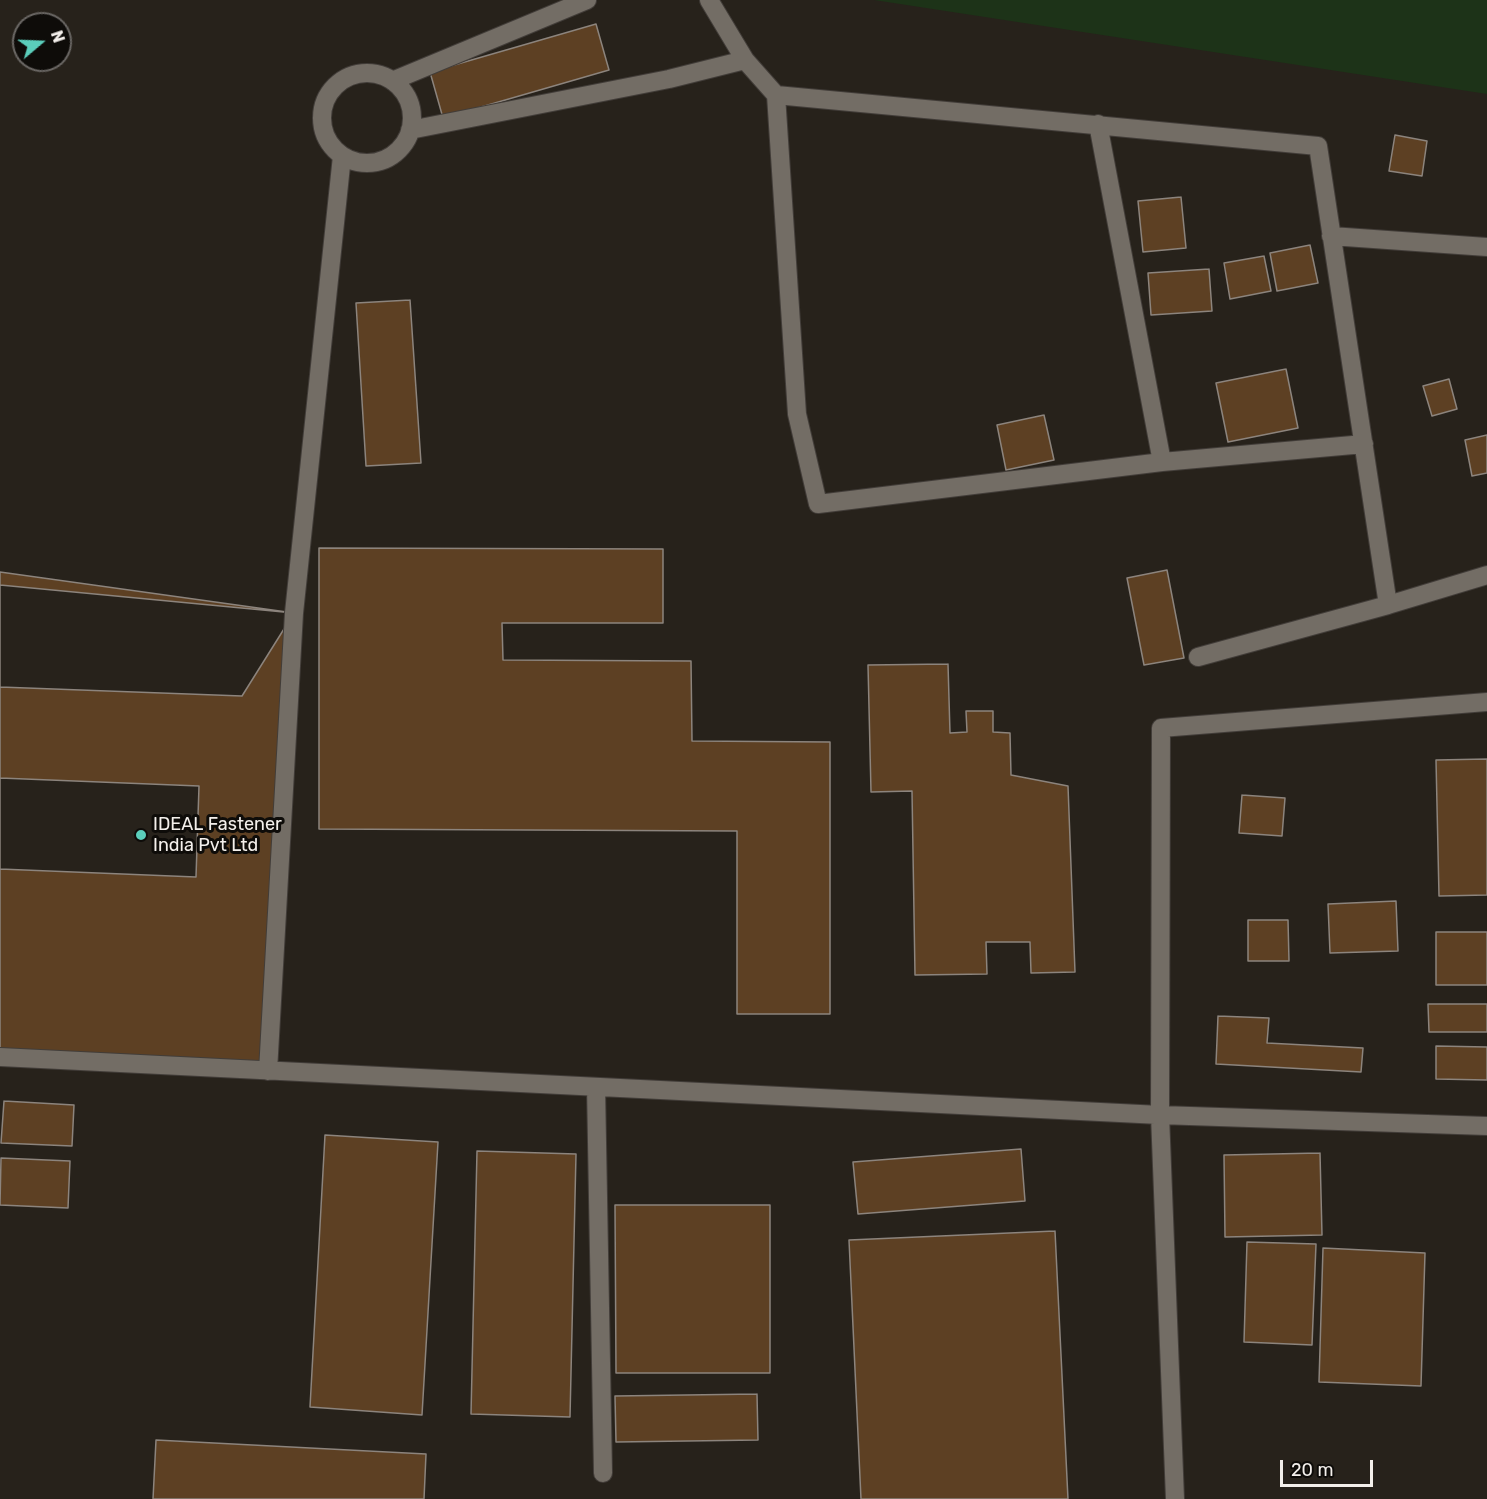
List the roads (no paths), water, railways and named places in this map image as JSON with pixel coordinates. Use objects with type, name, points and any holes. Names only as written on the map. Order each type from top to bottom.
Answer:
[{"type":"street","points":[[392,81],[587,0]]},
{"type":"street","points":[[708,0],[745,60],[776,95],[797,414],[818,504],[1162,462],[1364,444]]},
{"type":"street","points":[[410,130],[669,79],[745,60]]},
{"type":"street","points":[[362,73],[377,74],[392,81],[403,91],[409,104],[410,130],[405,143],[383,160],[357,162],[342,156],[331,145],[324,131],[322,115],[330,94],[347,77],[362,73]]},
{"type":"street","points":[[776,95],[1318,146],[1388,605]]},
{"type":"street","points":[[1098,124],[1162,462]]},
{"type":"street","points":[[268,1071],[294,612],[342,156]]},
{"type":"street","points":[[1331,236],[1487,247]]},
{"type":"street","points":[[1198,657],[1388,605],[1487,575]]},
{"type":"street","points":[[1175,1499],[1160,1115],[1161,728],[1487,702]]},
{"type":"street","points":[[0,1057],[1160,1115],[1487,1126]]},
{"type":"street","points":[[596,1086],[603,1473]]},
{"type":"place","name":"IDEAL Fastener India Pvt Ltd","points":[[141,835]]}]
